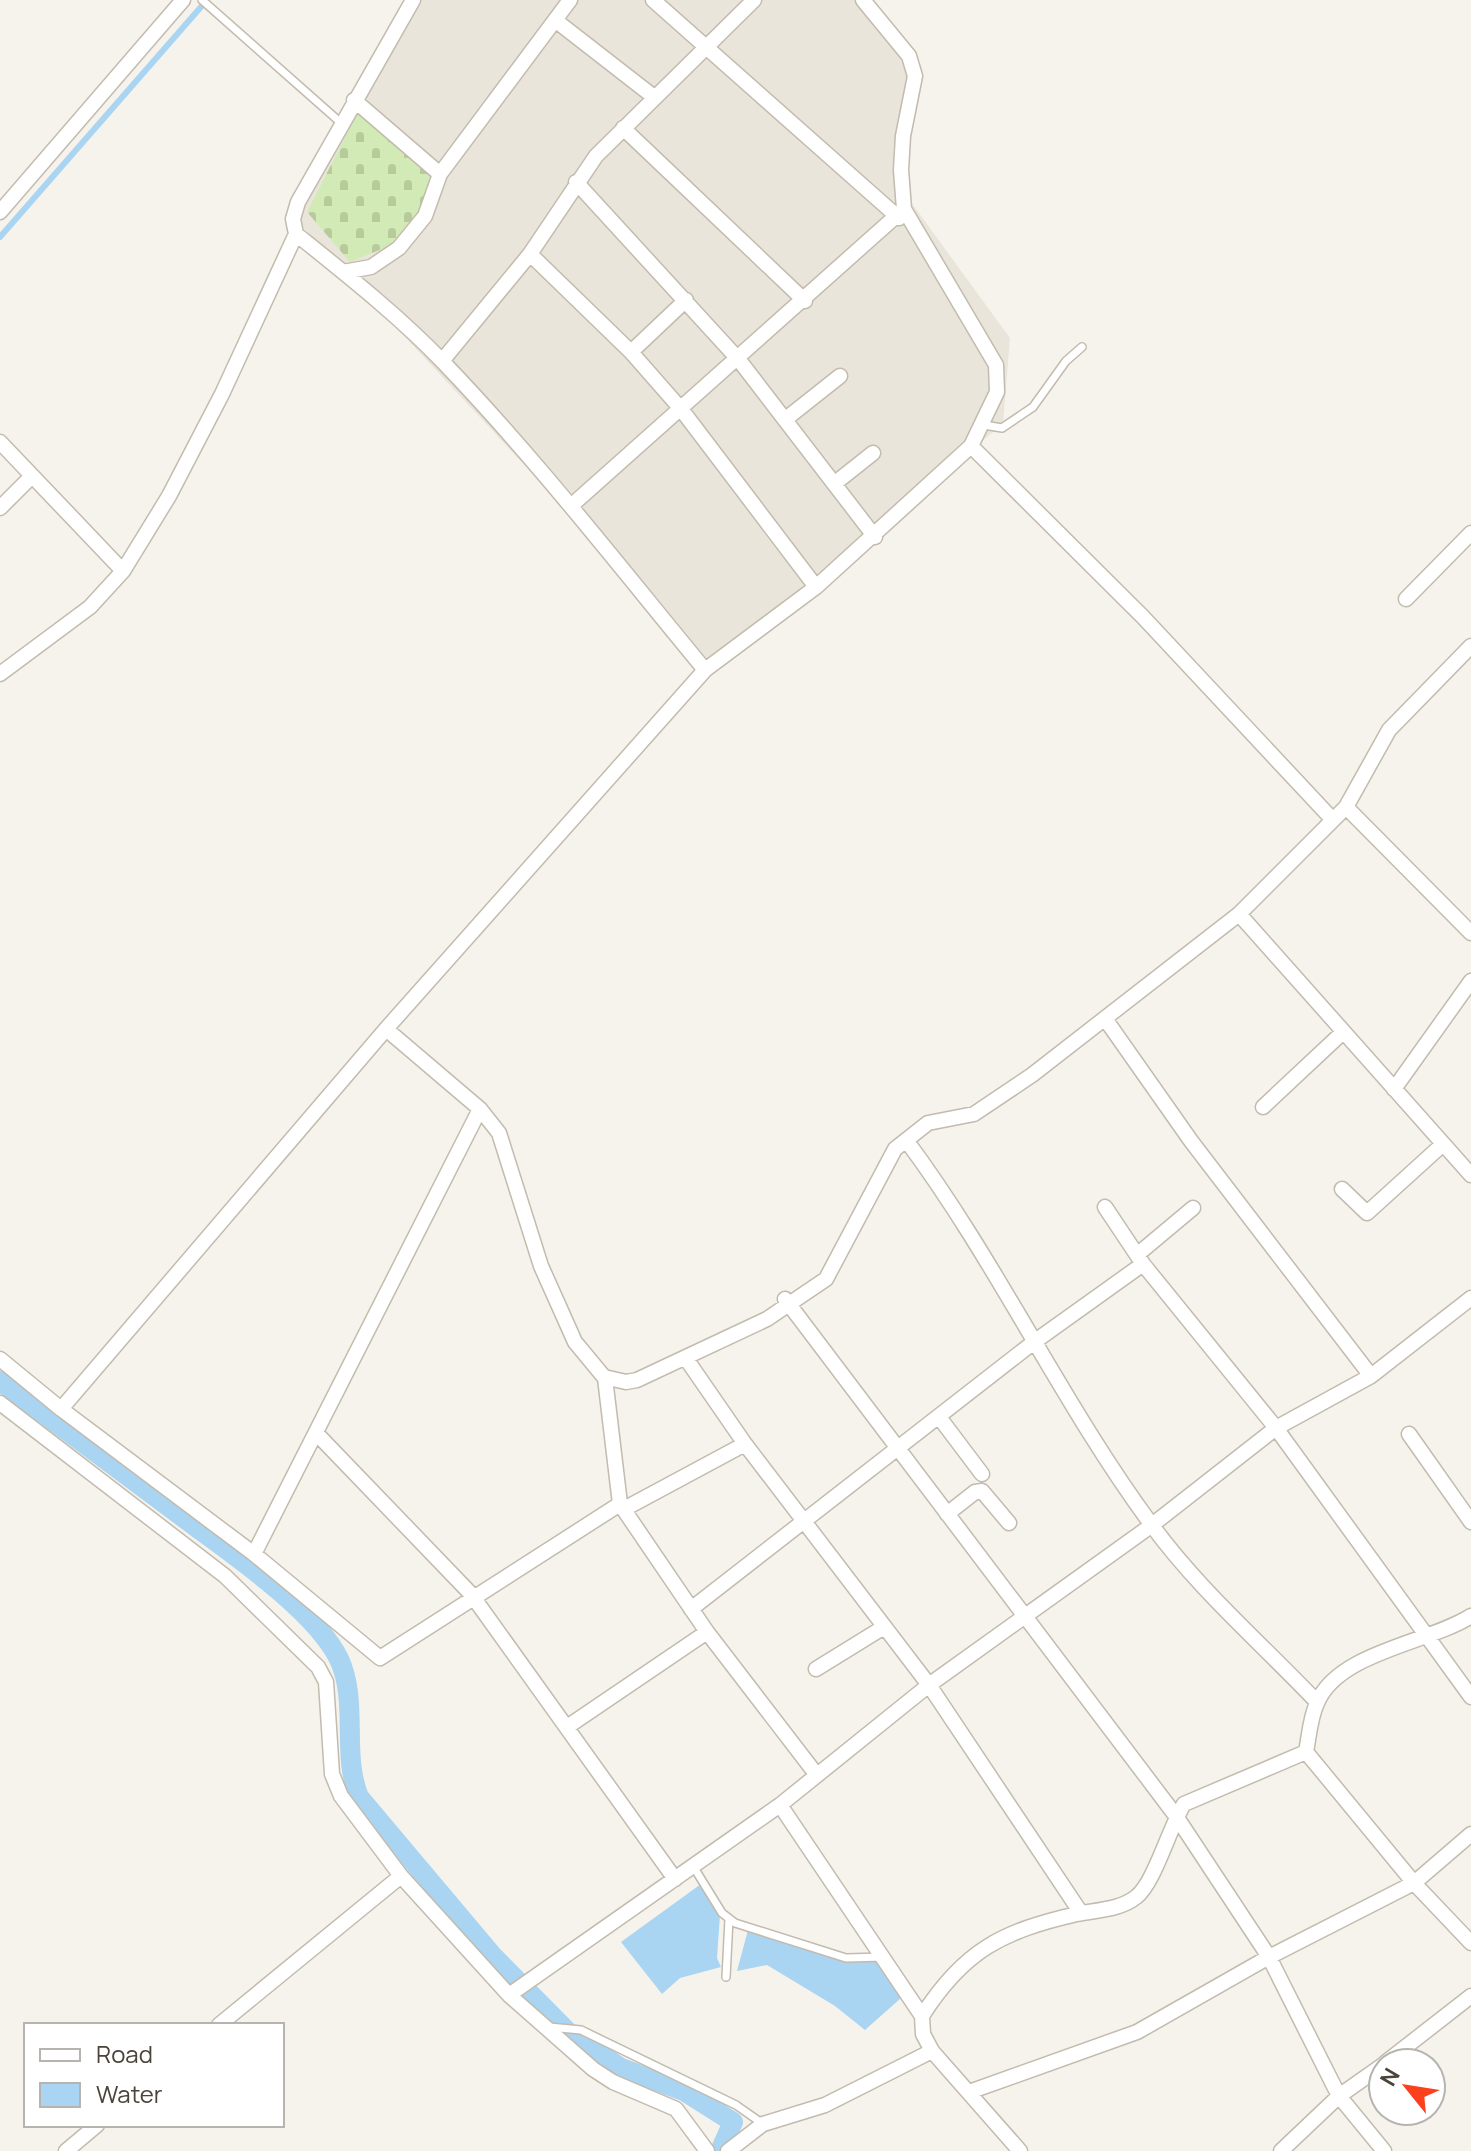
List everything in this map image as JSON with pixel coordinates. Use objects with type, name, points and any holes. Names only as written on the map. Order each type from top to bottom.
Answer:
[{"type":"street","points":[[0,212],[183,0]]},
{"type":"street","points":[[0,674],[90,607],[123,571],[169,496],[215,407],[296,234],[293,219],[298,202],[340,122],[413,0]]},
{"type":"street","points":[[343,272],[371,267],[399,248],[425,216],[440,174],[570,0]]},
{"type":"street","points":[[61,1409],[386,1029],[705,670],[816,587],[875,537],[971,446],[984,425],[997,392],[996,365],[902,213],[653,0]]},
{"type":"street","points":[[442,361],[530,254],[576,182],[623,128],[754,0]]},
{"type":"street","points":[[572,505],[902,213],[903,136],[915,76],[909,56],[863,0]]},
{"type":"street","points":[[555,20],[654,97]]},
{"type":"street","points":[[354,100],[440,174]]},
{"type":"street","points":[[623,128],[805,301]]},
{"type":"street","points":[[576,182],[739,360],[787,418],[875,537]]},
{"type":"street","points":[[296,234],[442,361],[572,505],[619,570],[705,670]]},
{"type":"street","points":[[530,254],[631,352],[681,409],[816,587]]},
{"type":"street","points":[[631,352],[686,300]]},
{"type":"street","points":[[787,418],[840,376]]},
{"type":"street","points":[[0,442],[123,571]]},
{"type":"street","points":[[971,446],[1143,617],[1333,820]]},
{"type":"street","points":[[834,484],[873,453]]},
{"type":"street","points":[[0,508],[32,476]]},
{"type":"street","points":[[1406,599],[1471,533]]},
{"type":"street","points":[[605,1378],[626,1382],[637,1380],[687,1360],[787,1302],[832,1271],[870,1190],[895,1149],[940,1118],[974,1114],[1106,1020],[1239,914],[1346,807],[1389,730],[1471,646]]},
{"type":"street","points":[[1346,807],[1471,933]]},
{"type":"street","points":[[1239,914],[1471,1175]]},
{"type":"street","points":[[1394,1089],[1471,981]]},
{"type":"street","points":[[1106,1020],[1191,1141],[1371,1376]]},
{"type":"street","points":[[386,1029],[480,1109],[506,1146],[541,1266],[575,1342],[605,1378],[622,1506],[707,1632],[816,1774]]},
{"type":"street","points":[[1263,1107],[1342,1033]]},
{"type":"street","points":[[254,1554],[480,1109]]},
{"type":"street","points":[[906,1140],[973,1235],[1034,1342],[1152,1525],[1241,1626],[1317,1702]]},
{"type":"street","points":[[1342,1189],[1367,1213],[1442,1145]]},
{"type":"street","points":[[1105,1207],[1141,1259],[1276,1428],[1471,1697]]},
{"type":"street","points":[[691,1609],[1141,1259],[1193,1208]]},
{"type":"street","points":[[787,1302],[895,1449],[1026,1614],[1176,1816],[1269,1957],[1339,2096],[1384,2151]]},
{"type":"street","points":[[509,1995],[780,1805],[929,1685],[1152,1525],[1276,1428],[1371,1376],[1469,1305]]},
{"type":"street","points":[[0,1360],[254,1554],[380,1658],[473,1596],[622,1506],[745,1444]]},
{"type":"street","points":[[687,1360],[745,1444],[929,1685],[1081,1913]]},
{"type":"street","points":[[0,1403],[225,1576],[318,1667],[328,1695],[330,1756],[337,1787],[401,1876],[542,2027],[613,2082],[676,2109],[707,2151]]},
{"type":"street","points":[[939,1417],[982,1474]]},
{"type":"street","points":[[317,1434],[473,1596],[675,1879]]},
{"type":"street","points":[[1409,1434],[1471,1522]]},
{"type":"street","points":[[947,1514],[975,1492],[982,1491],[1009,1523]]},
{"type":"street","points":[[1306,1752],[1317,1702],[1339,1677],[1426,1634],[1455,1626],[1471,1616]]},
{"type":"street","points":[[816,1669],[884,1627]]},
{"type":"street","points":[[567,1727],[707,1632]]},
{"type":"street","points":[[922,2016],[971,1957],[1000,1937],[1081,1913],[1112,1908],[1137,1897],[1147,1883],[1184,1804],[1306,1752]]},
{"type":"street","points":[[1306,1752],[1414,1883],[1471,1943]]},
{"type":"street","points":[[780,1805],[922,2016],[923,2034],[932,2051],[1020,2151]]},
{"type":"street","points":[[969,2092],[1137,2032],[1269,1957],[1414,1883],[1471,1834]]},
{"type":"street","points":[[221,2023],[401,1876]]},
{"type":"street","points":[[1406,2047],[1471,1996]]},
{"type":"street","points":[[728,2151],[763,2124],[825,2105],[932,2051]]},
{"type":"street","points":[[1281,2151],[1339,2096],[1367,2076]]},
{"type":"street","points":[[66,2151],[95,2127]]},
{"type":"lane","points":[[202,0],[340,122]]},
{"type":"lane","points":[[984,425],[1002,428],[1032,408],[1066,361],[1082,347]]},
{"type":"lane","points":[[693,1866],[729,1919],[726,1977]]},
{"type":"lane","points":[[729,1919],[846,1958],[884,1957]]},
{"type":"lane","points":[[542,2027],[581,2030],[736,2105],[763,2124]]},
{"type":"shaded area","points":[[406,0],[860,0],[914,63],[905,194],[1010,338],[1003,424],[709,663],[296,220]]},
{"type":"green space","points":[[363,102],[449,171],[409,238],[350,262],[307,212]]},
{"type":"water","points":[[701,1884],[720,1915],[717,1958],[721,1967],[680,1978],[662,1994],[621,1942]]},
{"type":"water","points":[[748,1930],[851,1962],[877,1959],[903,1992],[901,1998],[865,2030],[835,2006],[767,1965],[737,1971]]},
{"type":"waterway","points":[[0,237],[207,0]]},
{"type":"waterway","points":[[0,1381],[254,1570],[313,1623],[328,1641],[345,1675],[351,1763],[359,1797],[492,1955],[568,2032],[621,2068],[684,2091],[733,2122],[720,2151]]}]
